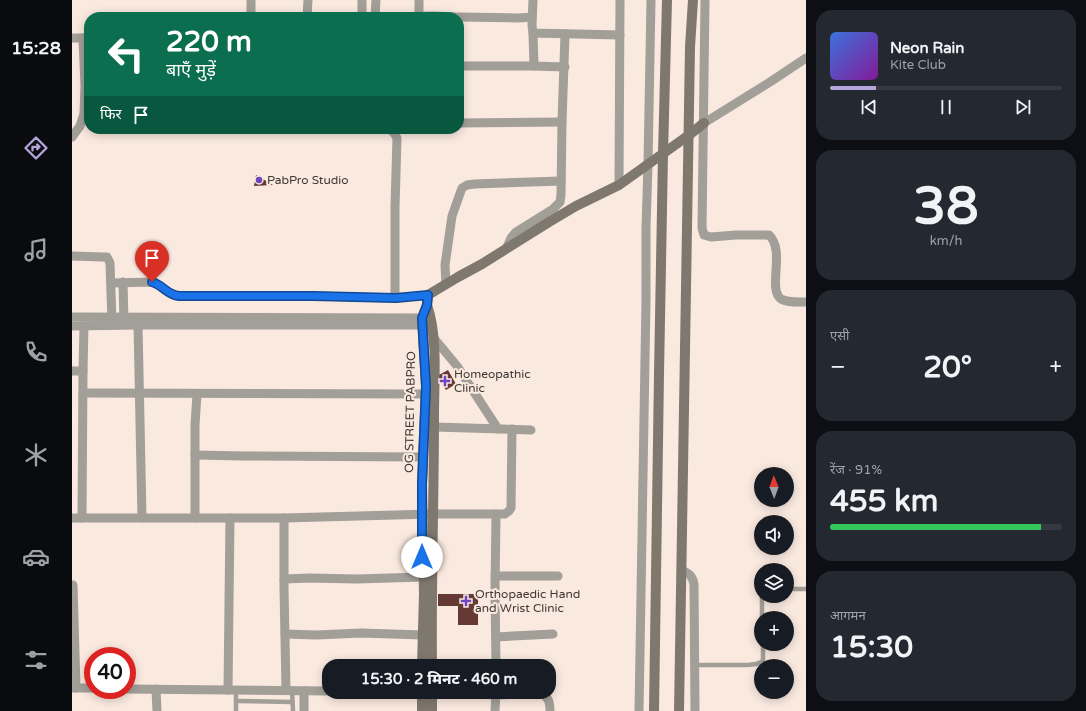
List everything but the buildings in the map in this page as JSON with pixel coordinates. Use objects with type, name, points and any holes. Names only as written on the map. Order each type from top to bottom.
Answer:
[{"type":"main road","points":[[654,711],[667,0]]},
{"type":"main road","points":[[679,711],[690,47],[693,0]]},
{"type":"main road","points":[[427,300],[446,284],[482,264],[576,206],[619,185],[704,123]]},
{"type":"main road","name":"OG STREET PABPRO","points":[[427,300],[426,394],[423,457],[428,514],[432,613],[432,659]]},
{"type":"main road","name":"OG STREET PABPRO","points":[[422,659],[423,577],[434,427],[433,337],[427,321]]},
{"type":"main road","points":[[422,699],[422,711]]},
{"type":"main road","points":[[432,699],[432,711]]},
{"type":"street","points":[[251,0],[251,12]]},
{"type":"street","points":[[307,12],[308,0]]},
{"type":"street","points":[[362,0],[362,12]]},
{"type":"street","points":[[376,0],[376,12]]},
{"type":"street","points":[[419,0],[419,12]]},
{"type":"street","points":[[533,0],[532,25],[534,66]]},
{"type":"street","points":[[619,185],[620,0]]},
{"type":"street","points":[[639,711],[651,0]]},
{"type":"street","points":[[705,0],[702,228],[704,235],[711,237],[769,235],[773,239],[775,245],[777,295],[782,299],[793,302],[806,302]]},
{"type":"street","points":[[464,17],[532,17]]},
{"type":"street","points":[[533,33],[620,35]]},
{"type":"street","points":[[508,247],[511,238],[516,232],[553,209],[560,202],[565,34]]},
{"type":"street","points":[[72,38],[84,38]]},
{"type":"street","points":[[704,123],[806,58]]},
{"type":"street","points":[[464,66],[565,67]]},
{"type":"street","points":[[72,136],[80,126],[84,114]]},
{"type":"street","points":[[464,123],[562,122]]},
{"type":"street","points":[[395,134],[397,138],[395,207],[396,298]]},
{"type":"street","points":[[446,284],[445,265],[452,216],[462,188],[467,185],[476,184],[561,181]]},
{"type":"street","points":[[72,256],[107,257],[110,263],[112,321]]},
{"type":"street","points":[[111,282],[152,282],[158,284],[174,296],[313,296],[427,300]]},
{"type":"street","points":[[123,282],[124,321]]},
{"type":"street","points":[[72,317],[112,321],[427,321]]},
{"type":"street","points":[[72,326],[84,326],[112,321]]},
{"type":"street","points":[[124,321],[138,325],[427,321]]},
{"type":"street","points":[[138,325],[142,518]]},
{"type":"street","points":[[82,518],[84,326]]},
{"type":"street","points":[[433,337],[457,366],[498,429]]},
{"type":"street","points":[[72,371],[83,371]]},
{"type":"street","points":[[83,394],[426,394]]},
{"type":"street","points":[[195,518],[195,425],[197,394]]},
{"type":"street","points":[[434,427],[531,430]]},
{"type":"street","points":[[72,518],[284,518],[428,514],[505,514],[511,508],[512,429]]},
{"type":"street","points":[[195,455],[423,457]]},
{"type":"street","points":[[496,514],[496,659]]},
{"type":"street","points":[[230,518],[232,690]]},
{"type":"street","points":[[284,518],[285,634],[289,690]]},
{"type":"street","points":[[682,570],[693,578],[694,584],[695,711]]},
{"type":"street","points":[[495,576],[558,576]]},
{"type":"street","points":[[284,579],[423,577]]},
{"type":"street","points":[[74,585],[74,688]]},
{"type":"street","points":[[285,634],[317,635],[361,633],[423,635]]},
{"type":"street","points":[[496,637],[553,634]]},
{"type":"street","points":[[136,688],[322,691]]},
{"type":"street","points":[[156,689],[157,711]]},
{"type":"street","points":[[304,691],[304,711]]},
{"type":"street","points":[[495,711],[496,699]]},
{"type":"street","points":[[548,699],[550,711]]},
{"type":"lane","points":[[794,589],[806,588]]},
{"type":"lane","points":[[695,665],[756,664],[762,662],[763,651]]},
{"type":"lane","points":[[232,690],[236,701],[236,711]]},
{"type":"lane","points":[[289,690],[293,711]]},
{"type":"lane","points":[[236,701],[292,702]]},
{"type":"place","name":"PabPro Studio","points":[[259,180]]},
{"type":"place","name":"Homeopathic Clinic","points":[[445,381]]},
{"type":"place","name":"Orthopaedic Hand and Wrist Clinic","points":[[466,601]]},
{"type":"route","points":[[152,282],[158,284],[174,296],[313,296],[396,298],[428,295],[427,305],[422,318],[426,386],[422,484],[422,557]]}]
